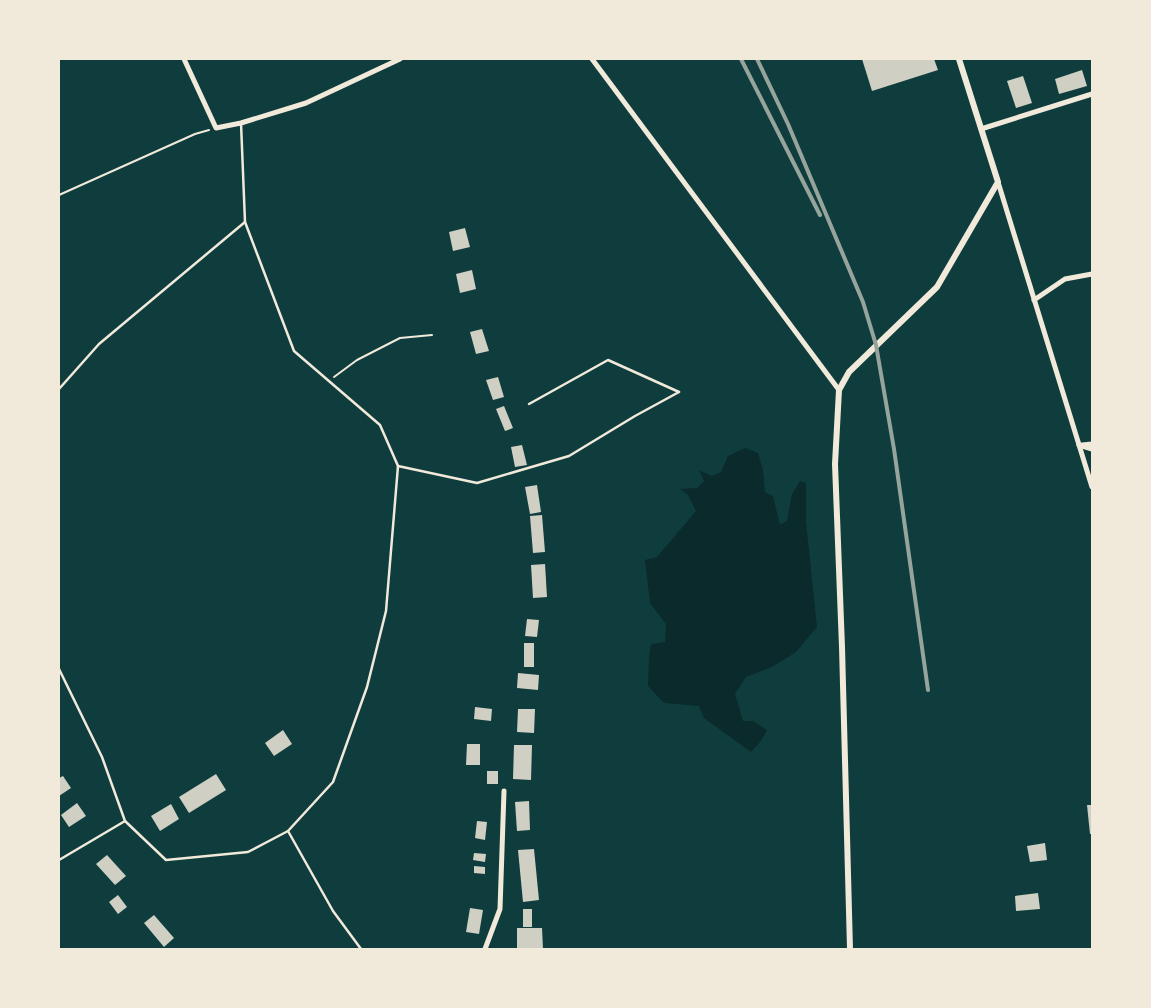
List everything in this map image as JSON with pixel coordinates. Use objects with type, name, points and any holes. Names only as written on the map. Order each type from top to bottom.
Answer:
[{"type":"street","points":[[184,59],[216,128],[241,123],[306,103],[400,59]]},
{"type":"street","points":[[592,59],[839,390]]},
{"type":"street","points":[[959,59],[1092,488]]},
{"type":"street","points":[[981,129],[1092,94]]},
{"type":"street","points":[[850,949],[835,464],[839,390],[849,372],[937,287],[998,182]]},
{"type":"street","points":[[1034,300],[1065,280],[1092,274]]},
{"type":"street","points":[[1080,445],[1092,444]]},
{"type":"street","points":[[1080,445],[1092,449]]},
{"type":"street","points":[[485,949],[500,909],[504,790]]},
{"type":"lane","points":[[59,669],[102,757],[125,821],[166,860],[248,852],[288,831],[333,782],[367,686],[386,611],[398,466],[380,426],[294,351],[244,222],[241,123]]},
{"type":"lane","points":[[59,389],[99,344],[244,222]]},
{"type":"lane","points":[[398,466],[477,483],[569,456],[679,392],[608,360],[529,404]]},
{"type":"lane","points":[[59,860],[125,821]]},
{"type":"lane","points":[[288,831],[333,911],[362,949]]},
{"type":"path","points":[[59,195],[195,134],[216,128]]},
{"type":"path","points":[[328,381],[357,360],[400,338],[432,335]]},
{"type":"water","points":[[745,448],[758,453],[763,470],[765,492],[773,496],[780,525],[787,521],[792,494],[800,481],[806,483],[806,522],[817,627],[796,652],[772,667],[746,677],[735,694],[743,721],[753,721],[767,730],[761,741],[751,752],[704,718],[699,706],[664,703],[648,686],[651,644],[665,642],[666,624],[650,603],[645,560],[657,557],[696,511],[688,495],[680,489],[697,488],[704,481],[699,470],[712,476],[721,472],[728,456]]},
{"type":"building","points":[[862,59],[934,59],[938,70],[872,91]]},
{"type":"building","points":[[1082,70],[1087,86],[1059,94],[1055,79]]},
{"type":"building","points":[[1023,76],[1032,103],[1016,108],[1007,81]]},
{"type":"building","points":[[465,228],[470,247],[453,251],[449,232]]},
{"type":"building","points":[[472,270],[476,289],[460,293],[456,274]]},
{"type":"building","points":[[482,329],[489,351],[476,354],[470,332]]},
{"type":"building","points":[[498,377],[504,397],[493,400],[486,380]]},
{"type":"building","points":[[504,406],[513,428],[505,431],[496,409]]},
{"type":"building","points":[[522,445],[527,465],[515,467],[511,447]]},
{"type":"building","points":[[537,485],[541,512],[530,514],[525,487]]},
{"type":"building","points":[[542,515],[545,552],[533,553],[530,516]]},
{"type":"building","points":[[545,564],[547,597],[533,598],[531,565]]},
{"type":"building","points":[[527,619],[539,620],[537,637],[525,636]]},
{"type":"building","points":[[524,643],[534,643],[534,667],[524,667]]},
{"type":"building","points":[[518,673],[539,675],[538,690],[517,688]]},
{"type":"building","points":[[475,707],[492,709],[491,721],[474,719]]},
{"type":"building","points":[[518,709],[535,709],[534,733],[517,732]]},
{"type":"building","points":[[283,730],[292,744],[274,756],[265,743]]},
{"type":"building","points":[[467,744],[480,744],[480,765],[466,765]]},
{"type":"building","points":[[514,745],[532,745],[531,780],[513,779]]},
{"type":"building","points":[[487,771],[498,771],[498,784],[487,784]]},
{"type":"building","points":[[216,774],[226,790],[189,813],[179,797]]},
{"type":"building","points":[[63,776],[71,788],[59,796],[59,778]]},
{"type":"building","points":[[529,801],[530,830],[517,831],[515,802]]},
{"type":"building","points":[[77,803],[86,816],[69,827],[61,815]]},
{"type":"building","points":[[171,804],[179,819],[160,831],[151,816]]},
{"type":"building","points":[[1087,805],[1092,805],[1092,834],[1090,834]]},
{"type":"building","points":[[477,821],[487,822],[485,840],[475,838]]},
{"type":"building","points":[[1045,843],[1047,860],[1030,862],[1027,846]]},
{"type":"building","points":[[534,849],[539,900],[523,902],[518,850]]},
{"type":"building","points":[[474,853],[486,854],[485,862],[473,860]]},
{"type":"building","points":[[107,855],[126,876],[115,885],[96,864]]},
{"type":"building","points":[[474,866],[485,867],[485,874],[474,873]]},
{"type":"building","points":[[1038,893],[1040,909],[1016,911],[1015,896]]},
{"type":"building","points":[[118,895],[127,907],[118,914],[109,902]]},
{"type":"building","points":[[470,908],[483,910],[479,934],[466,932]]},
{"type":"building","points":[[523,909],[532,909],[532,927],[523,927]]},
{"type":"building","points":[[154,915],[174,938],[164,947],[144,923]]},
{"type":"building","points":[[517,928],[542,928],[543,949],[517,949]]},
{"type":"railway","points":[[741,59],[820,215]]},
{"type":"railway","points":[[757,59],[788,124],[863,302],[876,345],[894,449],[928,690]]}]
